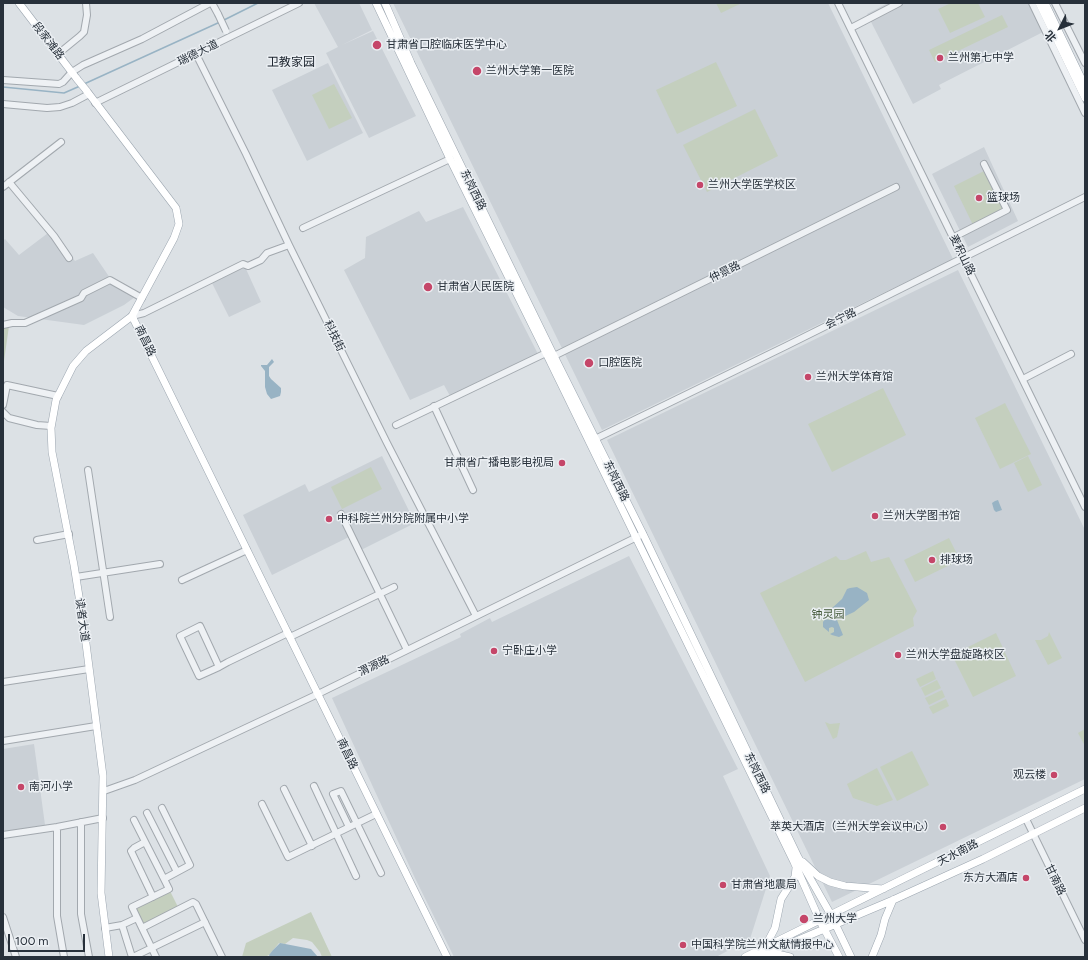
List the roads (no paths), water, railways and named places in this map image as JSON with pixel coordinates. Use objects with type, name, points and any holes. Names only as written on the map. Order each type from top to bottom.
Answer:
[{"type":"main road","name":"段家滩路","points":[[19,3],[87,92]]},
{"type":"main road","name":"东岗西路","points":[[376,3],[450,159],[635,538],[796,860],[831,915],[851,957]]},
{"type":"main road","name":"东岗西路","points":[[384,3],[414,69],[554,356],[643,534],[796,860],[820,921],[839,957]]},
{"type":"main road","points":[[1039,3],[1085,98]]},
{"type":"main road","points":[[1045,3],[1085,86]]},
{"type":"main road","name":"南昌路","points":[[87,92],[176,208],[179,224],[174,238],[132,316],[447,957]]},
{"type":"main road","name":"读者大道","points":[[109,957],[101,893],[104,791],[76,577],[69,534],[52,452],[51,426],[58,396],[70,371],[79,359],[98,341],[132,316]]},
{"type":"main road","name":"天水南路","points":[[767,950],[831,915],[1085,789]]},
{"type":"main road","name":"天水南路","points":[[767,950],[824,929],[893,900],[1033,835],[1085,808]]},
{"type":"main road","points":[[796,860],[818,876],[830,882],[845,886],[883,889]]},
{"type":"main road","points":[[758,957],[767,950],[775,928],[781,899],[796,877],[796,860]]},
{"type":"main road","points":[[872,957],[893,900]]},
{"type":"main road","points":[[745,957],[767,950],[790,957]]},
{"type":"street","points":[[58,54],[84,32],[87,15],[86,3]]},
{"type":"street","points":[[3,80],[59,84],[63,82],[72,72],[83,66],[142,39],[211,3],[229,38]]},
{"type":"street","name":"瑞德大道","points":[[95,102],[299,3]]},
{"type":"street","name":"麦积山路","points":[[838,3],[1085,507]]},
{"type":"street","points":[[851,28],[899,3]]},
{"type":"street","points":[[1032,3],[1085,113]]},
{"type":"street","points":[[1055,3],[1085,63]]},
{"type":"street","name":"科技街","points":[[196,54],[387,443],[476,616]]},
{"type":"street","points":[[3,104],[47,108],[60,107],[72,104],[87,92]]},
{"type":"street","points":[[3,187],[61,142]]},
{"type":"street","points":[[303,228],[450,159]]},
{"type":"street","points":[[954,237],[1007,210],[984,164]]},
{"type":"street","points":[[10,182],[54,236],[69,258]]},
{"type":"street","name":"仲景路","points":[[554,356],[896,188]]},
{"type":"street","name":"会宁路","points":[[595,438],[780,349],[1085,197]]},
{"type":"street","points":[[132,316],[144,313],[243,264],[248,266],[262,260],[267,253],[289,244]]},
{"type":"street","points":[[3,325],[25,323],[81,298],[84,293],[110,280],[142,298]]},
{"type":"street","points":[[396,424],[546,353]]},
{"type":"street","points":[[1022,379],[1071,354]]},
{"type":"street","points":[[3,405],[7,385],[58,396]]},
{"type":"street","points":[[434,406],[473,490]]},
{"type":"street","points":[[3,412],[9,418],[37,425],[51,426]]},
{"type":"street","points":[[88,470],[110,617]]},
{"type":"street","points":[[341,514],[407,650]]},
{"type":"street","points":[[37,540],[69,534]]},
{"type":"street","name":"渭源路","points":[[104,791],[135,780],[318,694],[643,534]]},
{"type":"street","points":[[182,580],[247,550]]},
{"type":"street","points":[[76,577],[160,564]]},
{"type":"street","points":[[219,667],[200,626],[180,636],[199,676],[219,667],[379,594],[394,587]]},
{"type":"street","points":[[3,682],[89,669]]},
{"type":"street","points":[[3,741],[96,726]]},
{"type":"street","points":[[314,786],[356,876]]},
{"type":"street","points":[[284,789],[312,846]]},
{"type":"street","points":[[349,827],[333,794],[341,791],[381,873]]},
{"type":"street","points":[[262,804],[288,857],[376,814]]},
{"type":"street","points":[[162,808],[190,866],[164,879]]},
{"type":"street","points":[[147,813],[177,872]]},
{"type":"street","points":[[3,835],[103,818]]},
{"type":"street","name":"甘南路","points":[[1026,818],[1085,940]]},
{"type":"street","points":[[134,820],[169,889],[132,907],[156,957]]},
{"type":"street","points":[[81,822],[81,914],[89,957]]},
{"type":"street","points":[[57,827],[57,916],[64,957]]},
{"type":"street","points":[[145,842],[134,848],[132,851],[153,897]]},
{"type":"street","points":[[142,928],[193,902],[196,904],[222,957]]},
{"type":"street","points":[[3,917],[16,957]]},
{"type":"street","points":[[105,928],[122,925],[137,918]]},
{"type":"street","points":[[122,925],[132,957],[205,922]]},
{"type":"water","points":[[272,359],[274,362],[269,367],[269,376],[281,388],[281,392],[280,396],[271,399],[267,394],[265,387],[265,371],[261,365],[267,365]]},
{"type":"water","points":[[998,500],[1002,510],[996,512],[992,503]]},
{"type":"water","points":[[857,587],[867,593],[869,600],[854,612],[837,620],[843,635],[839,637],[830,634],[834,632],[834,628],[829,628],[829,632],[823,627],[823,622],[825,619],[830,620],[831,609],[842,599],[847,589]]},
{"type":"water","points":[[280,943],[311,949],[318,957],[270,957],[269,955]]},
{"type":"waterway","points":[[224,20],[258,3]]},
{"type":"waterway","points":[[84,84],[220,22]]},
{"type":"waterway","points":[[3,87],[64,93],[80,86]]},
{"type":"place","name":"甘肃省口腔临床医学中心","points":[[377,45]]},
{"type":"place","name":"兰州第七中学","points":[[940,58]]},
{"type":"place","name":"兰州大学第一医院","points":[[477,71]]},
{"type":"place","name":"兰州大学医学校区","points":[[700,185]]},
{"type":"place","name":"篮球场","points":[[979,198]]},
{"type":"place","name":"甘肃省人民医院","points":[[428,287]]},
{"type":"place","name":"口腔医院","points":[[589,363]]},
{"type":"place","name":"兰州大学体育馆","points":[[808,377]]},
{"type":"place","name":"甘肃省广播电影电视局","points":[[562,463]]},
{"type":"place","name":"兰州大学图书馆","points":[[875,516]]},
{"type":"place","name":"中科院兰州分院附属中小学","points":[[329,519]]},
{"type":"place","name":"排球场","points":[[932,560]]},
{"type":"place","name":"宁卧庄小学","points":[[494,651]]},
{"type":"place","name":"兰州大学盘旋路校区","points":[[898,655]]},
{"type":"place","name":"观云楼","points":[[1054,775]]},
{"type":"place","name":"南河小学","points":[[21,787]]},
{"type":"place","name":"萃英大酒店（兰州大学会议中心）","points":[[943,827]]},
{"type":"place","name":"东方大酒店","points":[[1026,878]]},
{"type":"place","name":"甘肃省地震局","points":[[723,885]]},
{"type":"place","name":"兰州大学","points":[[804,919]]},
{"type":"place","name":"中国科学院兰州文献情报中心","points":[[683,945]]},
{"type":"district","name":"卫教家园","points":[[291,62]]},
{"type":"park label","name":"钟灵园","points":[[828,615]]}]
